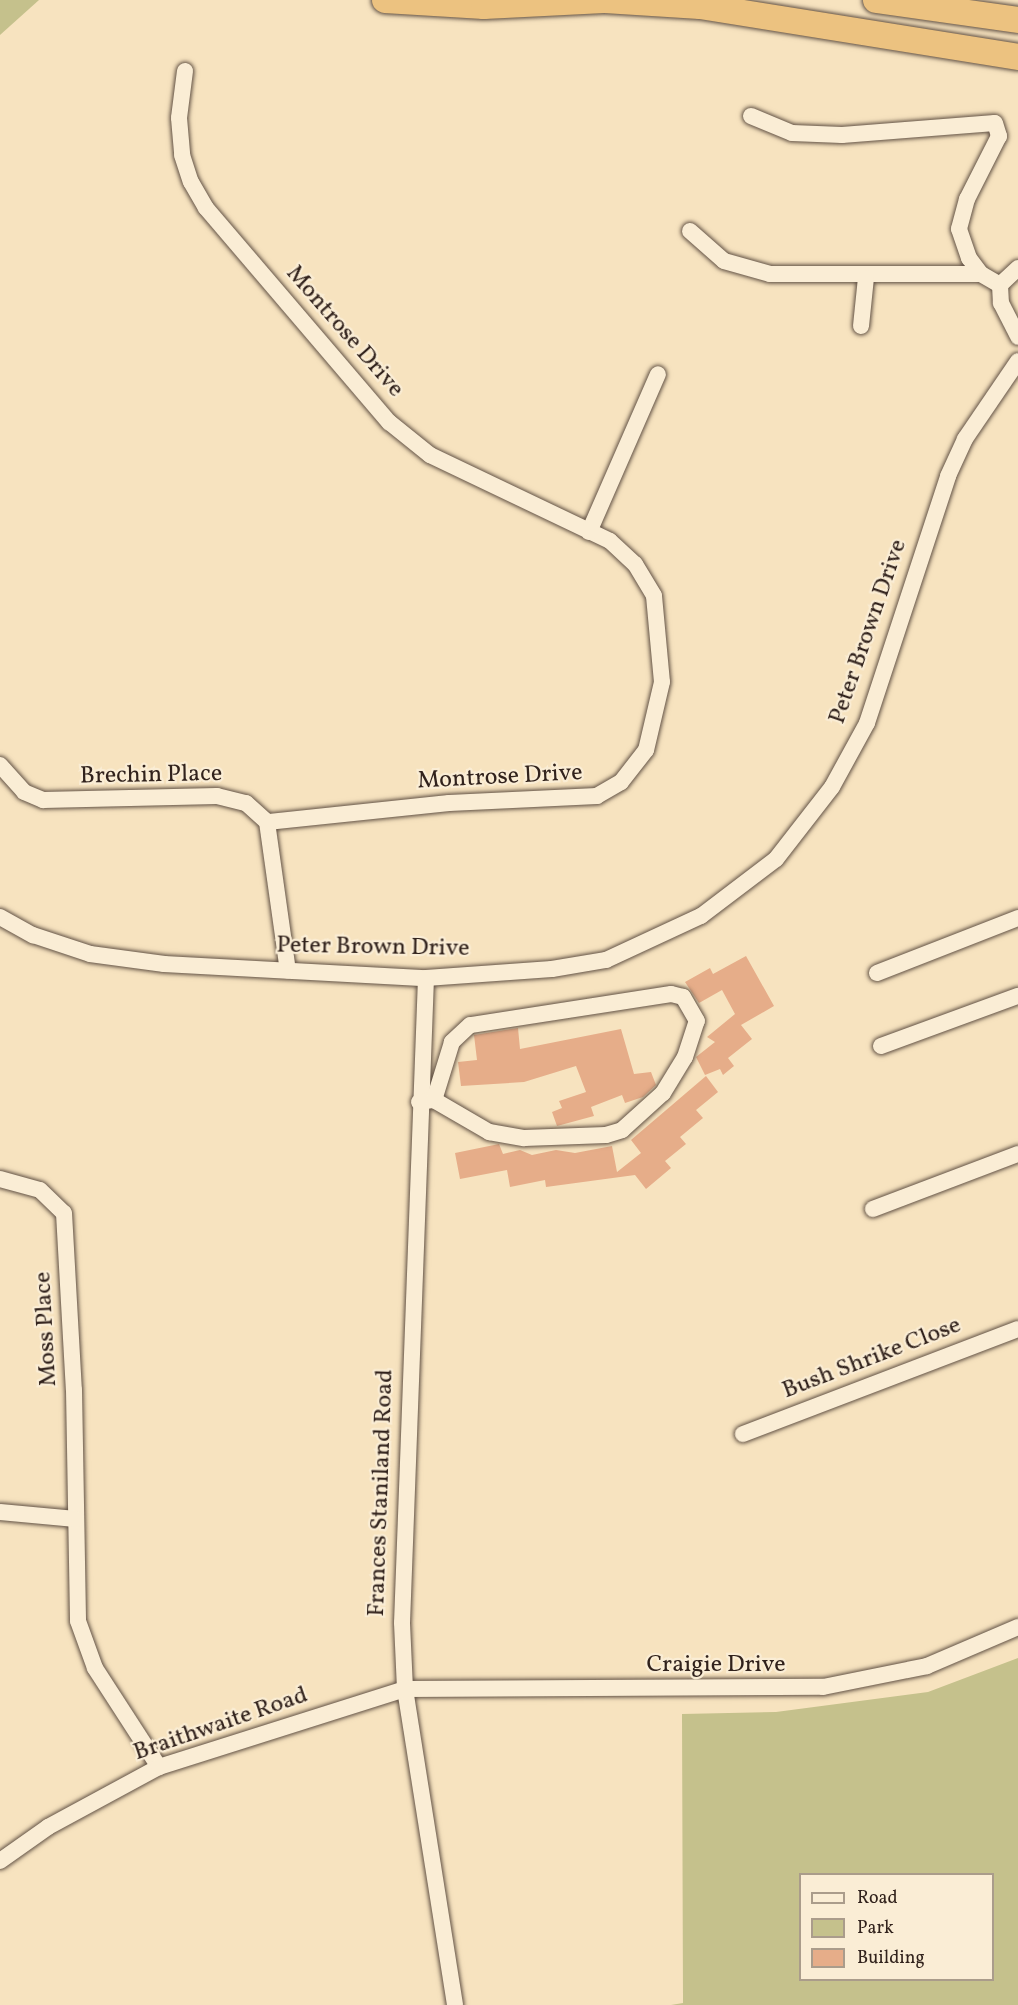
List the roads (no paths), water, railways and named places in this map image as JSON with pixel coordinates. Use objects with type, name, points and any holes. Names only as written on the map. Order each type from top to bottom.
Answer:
[{"type":"highway","points":[[384,0],[484,6],[604,0],[700,6],[1018,57]]},
{"type":"highway","points":[[876,0],[1018,20]]},
{"type":"street","name":"Montrose Drive","points":[[185,71],[179,118],[182,155],[191,182],[206,208],[389,422],[430,455],[624,551],[646,578],[654,596],[662,681],[646,750],[621,782],[597,796],[449,803],[267,822]]},
{"type":"street","points":[[751,116],[792,133],[867,135],[995,123],[999,136],[966,199],[959,229],[969,258],[981,274],[1000,285]]},
{"type":"street","points":[[690,231],[724,261],[754,272],[866,278],[981,274]]},
{"type":"street","points":[[1018,268],[1000,285],[1001,303],[1018,337]]},
{"type":"street","points":[[861,326],[866,278]]},
{"type":"street","name":"Peter Brown Drive","points":[[0,917],[33,935],[90,954],[164,964],[426,978],[552,969],[606,960],[700,916],[776,859],[832,788],[867,723],[948,476],[965,439],[1018,361]]},
{"type":"street","points":[[589,532],[658,374]]},
{"type":"street","name":"Brechin Place","points":[[0,765],[24,792],[43,800],[217,796],[246,803],[267,822]]},
{"type":"street","points":[[267,822],[288,971]]},
{"type":"street","points":[[877,973],[1018,918]]},
{"type":"street","name":"Frances Staniland Road","points":[[426,978],[426,1101],[402,1623],[405,1689],[455,2005]]},
{"type":"street","points":[[670,994],[683,997],[697,1021],[674,1077],[646,1111],[622,1130],[586,1138],[524,1138],[489,1132],[426,1101],[447,1054],[470,1026],[670,994]]},
{"type":"street","points":[[881,1046],[1018,996]]},
{"type":"street","points":[[873,1209],[1018,1154]]},
{"type":"street","name":"Moss Place","points":[[0,1179],[45,1194],[58,1205],[66,1224],[76,1519],[76,1588],[87,1650],[159,1767]]},
{"type":"street","name":"Bush Shrike Close","points":[[743,1434],[1018,1329]]},
{"type":"street","points":[[0,1512],[76,1519]]},
{"type":"street","name":"Craigie Drive","points":[[405,1689],[823,1687],[927,1666],[1018,1627]]},
{"type":"street","name":"Braithwaite Road","points":[[0,1861],[48,1827],[159,1767],[405,1689]]}]
